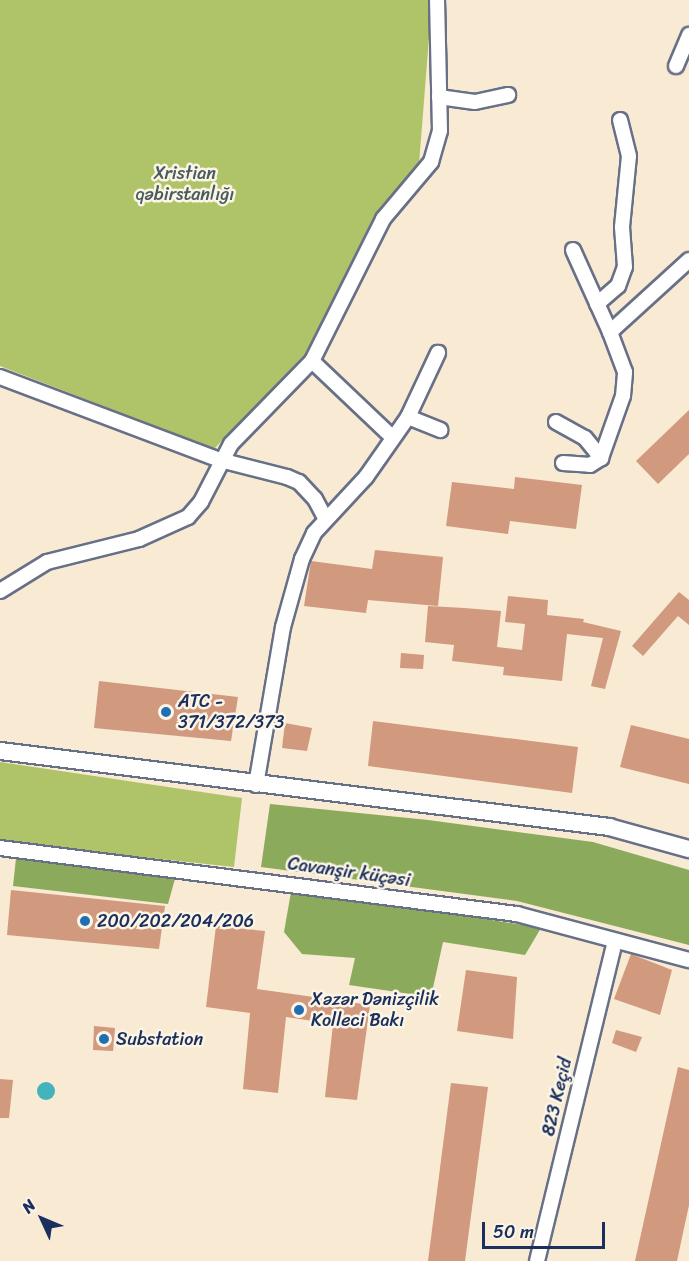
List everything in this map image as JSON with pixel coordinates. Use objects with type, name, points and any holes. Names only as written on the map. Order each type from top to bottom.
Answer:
[{"type":"street","points":[[0,591],[47,562],[139,539],[189,517],[201,502],[220,460],[245,427],[312,361],[383,219],[431,162],[440,131],[437,0]]},
{"type":"street","points":[[676,66],[689,35]]},
{"type":"street","points":[[439,97],[475,102],[508,95]]},
{"type":"street","points":[[597,304],[618,286],[625,267],[622,227],[629,156],[620,120]]},
{"type":"street","points":[[562,463],[590,465],[601,458],[623,396],[625,372],[610,332],[573,250]]},
{"type":"street","points":[[610,332],[689,260]]},
{"type":"street","points":[[256,785],[283,627],[302,558],[325,518],[366,477],[392,436],[408,417],[438,353]]},
{"type":"street","points":[[312,361],[392,436]]},
{"type":"street","points":[[0,377],[220,460],[299,482],[315,499],[325,518]]},
{"type":"street","points":[[408,417],[441,430]]},
{"type":"street","points":[[556,422],[585,438],[601,458]]},
{"type":"street","points":[[0,751],[609,828],[689,849]]},
{"type":"street","name":"Cavanşir küçəsi","points":[[0,848],[517,914],[689,960]]},
{"type":"street","name":"823 Keçid","points":[[537,1261],[615,942]]},
{"type":"green space","name":"Xristian qəbirstanlığı","points":[[0,0],[432,0],[419,164],[380,211],[307,352],[214,449],[0,366]]},
{"type":"green space","points":[[0,762],[242,798],[234,867],[0,842]]},
{"type":"green space","points":[[270,804],[428,820],[593,842],[689,870],[689,945],[517,901],[261,867]]},
{"type":"green space","points":[[16,858],[176,875],[168,904],[13,886]]},
{"type":"green space","points":[[291,892],[541,928],[525,955],[443,942],[431,997],[349,985],[355,958],[302,954],[284,932]]},
{"type":"water","points":[[42,1082],[50,1082],[55,1087],[53,1098],[42,1100],[37,1095],[37,1087]]},
{"type":"building","points":[[689,410],[689,454],[658,484],[636,461]]},
{"type":"building","points":[[515,477],[582,485],[576,529],[510,521],[508,534],[446,526],[452,482],[514,489]]},
{"type":"building","points":[[375,550],[443,557],[438,606],[368,600],[366,613],[304,606],[311,561],[372,569]]},
{"type":"building","points":[[679,592],[689,600],[689,625],[678,616],[643,656],[632,646]]},
{"type":"building","points":[[508,596],[548,600],[547,615],[584,619],[583,622],[621,631],[605,689],[591,686],[603,638],[567,634],[562,681],[503,675],[504,667],[452,661],[454,645],[425,642],[428,606],[501,611],[497,647],[522,650],[525,624],[505,622]]},
{"type":"building","points":[[401,653],[424,655],[423,669],[400,668]]},
{"type":"building","name":"ATC - 371/372/373","points":[[99,681],[238,697],[231,741],[94,728]]},
{"type":"building","points":[[373,721],[578,747],[572,793],[368,766]]},
{"type":"building","points":[[285,723],[312,728],[307,751],[282,748]]},
{"type":"building","points":[[631,725],[689,739],[689,784],[620,767]]},
{"type":"building","name":"200/202/204/206","points":[[11,890],[165,906],[159,949],[7,935]]},
{"type":"building","name":"Xəzər Dənizçilik Kolleci Bakı","points":[[216,926],[265,931],[257,989],[370,1005],[357,1100],[325,1097],[333,1024],[286,1017],[278,1093],[243,1089],[250,1013],[206,1007]]},
{"type":"building","points":[[631,954],[672,970],[660,1015],[614,999]]},
{"type":"building","points":[[466,970],[517,977],[513,1039],[457,1031]]},
{"type":"building","name":"Substation","points":[[94,1026],[115,1028],[113,1051],[93,1050]]},
{"type":"building","points":[[616,1030],[642,1037],[636,1052],[612,1043]]},
{"type":"building","points":[[678,1067],[689,1070],[689,1205],[677,1261],[635,1261]]},
{"type":"building","points":[[0,1079],[13,1080],[9,1118],[0,1118]]},
{"type":"building","points":[[451,1083],[488,1087],[465,1261],[428,1261]]},
{"type":"place","name":"ATC - 371/372/373","points":[[166,712]]},
{"type":"place","name":"200/202/204/206","points":[[85,921]]},
{"type":"place","name":"Xəzər Dənizçilik Kolleci Bakı","points":[[299,1010]]},
{"type":"place","name":"Substation","points":[[104,1039]]}]
